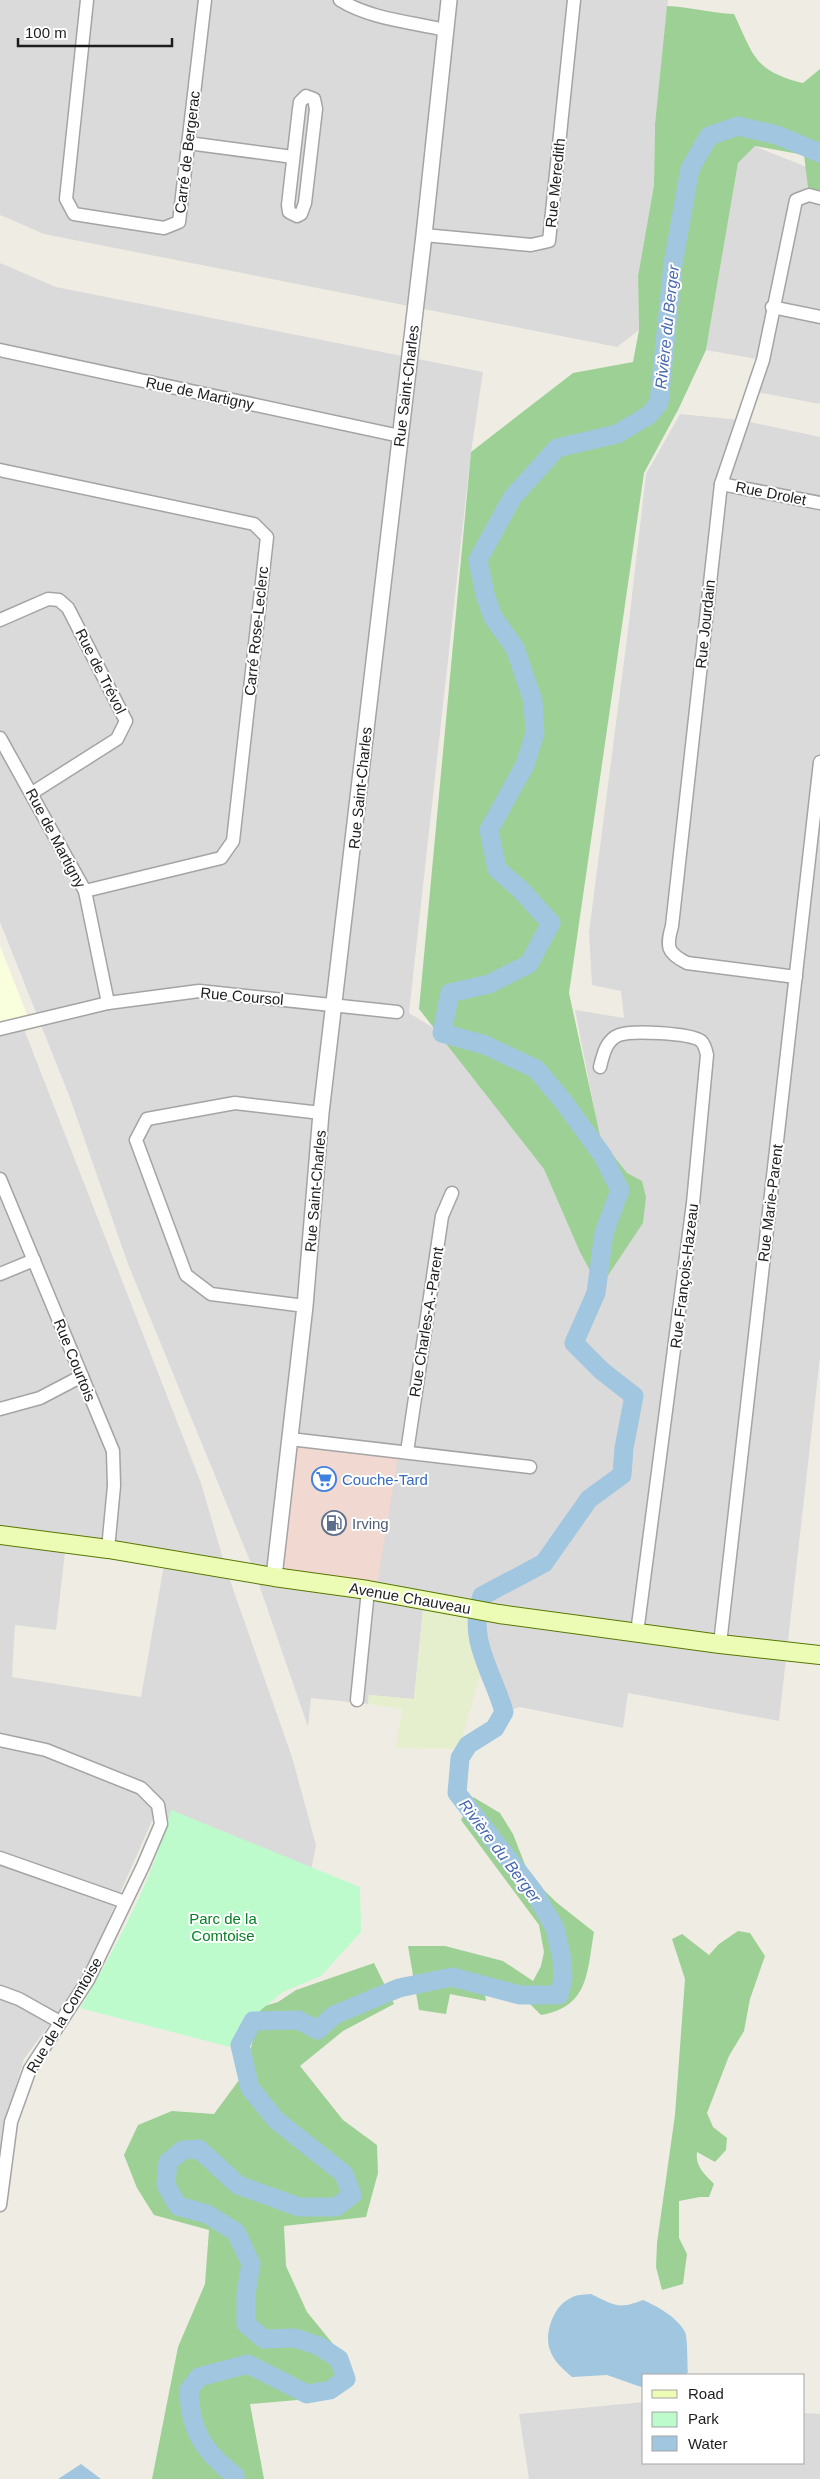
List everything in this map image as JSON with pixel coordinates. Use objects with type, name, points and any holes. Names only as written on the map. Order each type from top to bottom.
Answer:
[{"type":"main road","name":"Avenue Chauveau","points":[[0,1535],[108,1549],[274,1577],[368,1590],[499,1614],[720,1644],[820,1655]]},
{"type":"street","name":"Carré de Bergerac","points":[[87,0],[66,199],[74,214],[164,228],[179,222],[206,0]]},
{"type":"street","points":[[340,0],[350,6],[377,15],[446,30]]},
{"type":"street","name":"Rue Saint-Charles","points":[[274,1577],[305,1306],[321,1113],[424,235],[449,0]]},
{"type":"street","name":"Rue Meredith","points":[[424,235],[531,246],[549,241],[574,0]]},
{"type":"street","points":[[310,96],[314,99],[316,109],[305,203],[301,214],[297,216],[289,212],[288,205],[293,157],[300,102],[302,98],[310,96]]},
{"type":"street","points":[[188,143],[293,157]]},
{"type":"street","name":"Rue Jourdain","points":[[796,977],[687,963],[676,958],[670,950],[668,940],[672,926],[721,484],[762,360],[796,200],[809,195],[820,198]]},
{"type":"street","points":[[772,307],[820,317]]},
{"type":"street","name":"Rue de Martigny","points":[[0,350],[400,436]]},
{"type":"street","name":"Carré Rose-Leclerc","points":[[0,470],[254,524],[267,537],[233,841],[221,858],[85,891]]},
{"type":"street","name":"Rue Drolet","points":[[721,484],[820,502]]},
{"type":"street","name":"Rue de Trévol","points":[[0,620],[48,599],[59,600],[68,608],[126,720],[117,739],[32,793]]},
{"type":"street","name":"Rue de Martigny","points":[[0,738],[85,891],[108,1002]]},
{"type":"street","name":"Rue Marie-Parent","points":[[720,1644],[820,762]]},
{"type":"street","name":"Rue Coursol","points":[[0,1029],[108,1002],[199,991],[397,1012]]},
{"type":"street","name":"Rue François-Hazeau","points":[[600,1067],[604,1050],[610,1041],[618,1035],[634,1032],[690,1037],[700,1041],[705,1047],[707,1055],[693,1203],[636,1633]]},
{"type":"street","points":[[305,1306],[211,1294],[186,1275],[136,1140],[147,1119],[235,1103],[321,1113]]},
{"type":"street","name":"Rue Courtois","points":[[0,1179],[113,1450],[114,1486],[108,1549]]},
{"type":"street","name":"Rue Charles-A.-Parent","points":[[407,1452],[442,1216],[452,1193]]},
{"type":"street","points":[[0,1274],[34,1260]]},
{"type":"street","points":[[0,1409],[40,1398],[82,1376]]},
{"type":"street","points":[[290,1438],[530,1467]]},
{"type":"street","points":[[357,1700],[368,1590]]},
{"type":"street","name":"Rue de la Comtoise","points":[[0,1740],[46,1750],[141,1788],[158,1805],[161,1824],[88,1980],[30,2069],[10,2122],[0,2205]]},
{"type":"street","points":[[0,1858],[124,1902]]},
{"type":"street","points":[[0,1992],[18,1999],[60,2022]]},
{"type":"shaded area","points":[[0,0],[668,0],[655,124],[654,185],[638,276],[639,330],[617,347],[44,234],[0,215]]},
{"type":"shaded area","points":[[754,146],[807,167],[809,195],[820,198],[820,404],[751,391],[762,360],[706,350],[738,163]]},
{"type":"shaded area","points":[[0,263],[56,287],[483,372],[471,452],[409,1013],[442,1033],[603,1154],[575,1010],[624,1018],[621,991],[592,985],[589,932],[646,474],[680,414],[741,420],[820,437],[820,1357],[779,1721],[628,1693],[623,1728],[520,1707],[504,1712],[497,1687],[484,1662],[476,1624],[477,1610],[424,1600],[414,1699],[369,1695],[368,1704],[311,1698],[308,1727],[255,1573],[128,1264],[70,1098],[0,922]]},
{"type":"shaded area","points":[[0,946],[30,1022],[0,1029]]},
{"type":"shaded area","points":[[22,1024],[201,1483],[226,1569],[292,1757],[316,1845],[311,1871],[154,1816],[82,1980],[24,2059],[8,2113],[0,2164],[0,1029]],"holes":[[[66,1543],[165,1559],[141,1697],[12,1677],[15,1625],[56,1630]]]},
{"type":"shaded area","points":[[290,1439],[399,1451],[376,1591],[274,1577]]},
{"type":"shaded area","points":[[424,1600],[477,1610],[476,1624],[484,1662],[459,1749],[396,1748],[402,1709],[368,1704],[369,1695],[414,1699]]},
{"type":"shaded area","points":[[642,2402],[642,2464],[805,2464],[805,2413],[820,2414],[820,2479],[529,2479],[519,2414]]},
{"type":"green space","points":[[667,6],[734,14],[746,41],[758,60],[774,73],[803,83],[820,69],[820,198],[809,195],[804,155],[755,146],[738,163],[706,350],[679,408],[644,473],[569,993],[601,1140],[627,1173],[642,1181],[646,1197],[643,1223],[597,1292],[593,1276],[580,1252],[544,1169],[419,1009],[471,452],[573,373],[633,362],[639,330],[638,276],[654,185],[655,124]]},
{"type":"green space","points":[[473,1797],[500,1813],[513,1834],[529,1875],[556,1902],[594,1932],[590,1961],[583,1985],[577,1996],[569,2004],[557,2011],[541,2015],[529,2003],[485,1995],[486,2001],[450,1994],[446,2014],[419,2010],[408,1946],[445,1946],[503,1961],[533,1981],[541,1966],[544,1952],[539,1925],[461,1820]]},
{"type":"green space","name":"Parc de la Comtoise","points":[[171,1810],[360,1887],[361,1932],[321,1976],[283,1992],[246,2022],[230,2047],[80,2008],[144,1887]]},
{"type":"green space","points":[[738,1931],[750,1933],[765,1956],[750,1999],[744,2031],[729,2056],[707,2113],[713,2127],[727,2138],[726,2150],[715,2162],[697,2152],[699,2166],[714,2184],[709,2197],[679,2201],[679,2238],[687,2254],[683,2284],[662,2290],[656,2267],[657,2243],[675,2115],[685,1979],[672,1939],[682,1934],[709,1955],[719,1944]]},
{"type":"green space","points":[[374,1963],[394,2004],[343,2031],[300,2066],[343,2120],[377,2145],[378,2173],[366,2217],[284,2226],[286,2266],[307,2312],[347,2361],[332,2397],[250,2404],[264,2479],[152,2479],[178,2347],[205,2284],[209,2230],[154,2215],[137,2188],[124,2155],[138,2125],[172,2111],[214,2114],[245,2072],[261,2007],[278,2002],[296,1990]]},
{"type":"water","points":[[591,2294],[616,2305],[628,2305],[643,2300],[672,2317],[686,2335],[688,2372],[686,2374],[642,2374],[642,2387],[607,2375],[572,2377],[554,2358],[548,2344],[548,2336],[551,2322],[558,2308],[572,2297]]},
{"type":"water","points":[[81,2464],[101,2479],[58,2479]]},
{"type":"waterway","name":"Rivière du Berger","points":[[235,2479],[235,2476],[207,2449],[192,2418],[189,2390],[199,2377],[248,2364],[307,2394],[330,2390],[346,2379],[339,2359],[319,2346],[295,2338],[264,2339],[246,2324],[246,2294],[251,2264],[236,2232],[207,2214],[178,2206],[166,2185],[168,2162],[183,2150],[199,2149],[238,2185],[299,2207],[336,2207],[352,2195],[344,2174],[276,2120],[250,2088],[240,2045],[253,2021],[298,2020],[318,2030],[334,2015],[399,1988],[452,1977],[520,1995],[559,1995],[563,1979],[562,1959],[555,1928],[534,1892],[457,1793],[460,1758],[468,1745],[495,1728],[504,1712],[479,1641],[477,1627],[482,1596],[544,1563],[589,1499],[622,1475],[624,1448],[634,1396],[602,1371],[574,1343],[596,1293],[604,1233],[620,1190],[603,1156],[563,1101],[536,1069],[485,1045],[442,1033],[450,993],[489,984],[529,964],[551,923],[521,890],[497,869],[489,830],[525,765],[535,733],[533,701],[515,648],[493,617],[485,594],[478,560],[512,498],[557,448],[617,434],[649,415],[659,403],[673,264],[690,169],[709,136],[738,126],[777,135],[820,153]]},
{"type":"place","name":"Couche-Tard","points":[[324,1479]]},
{"type":"place","name":"Irving","points":[[334,1523]]}]
